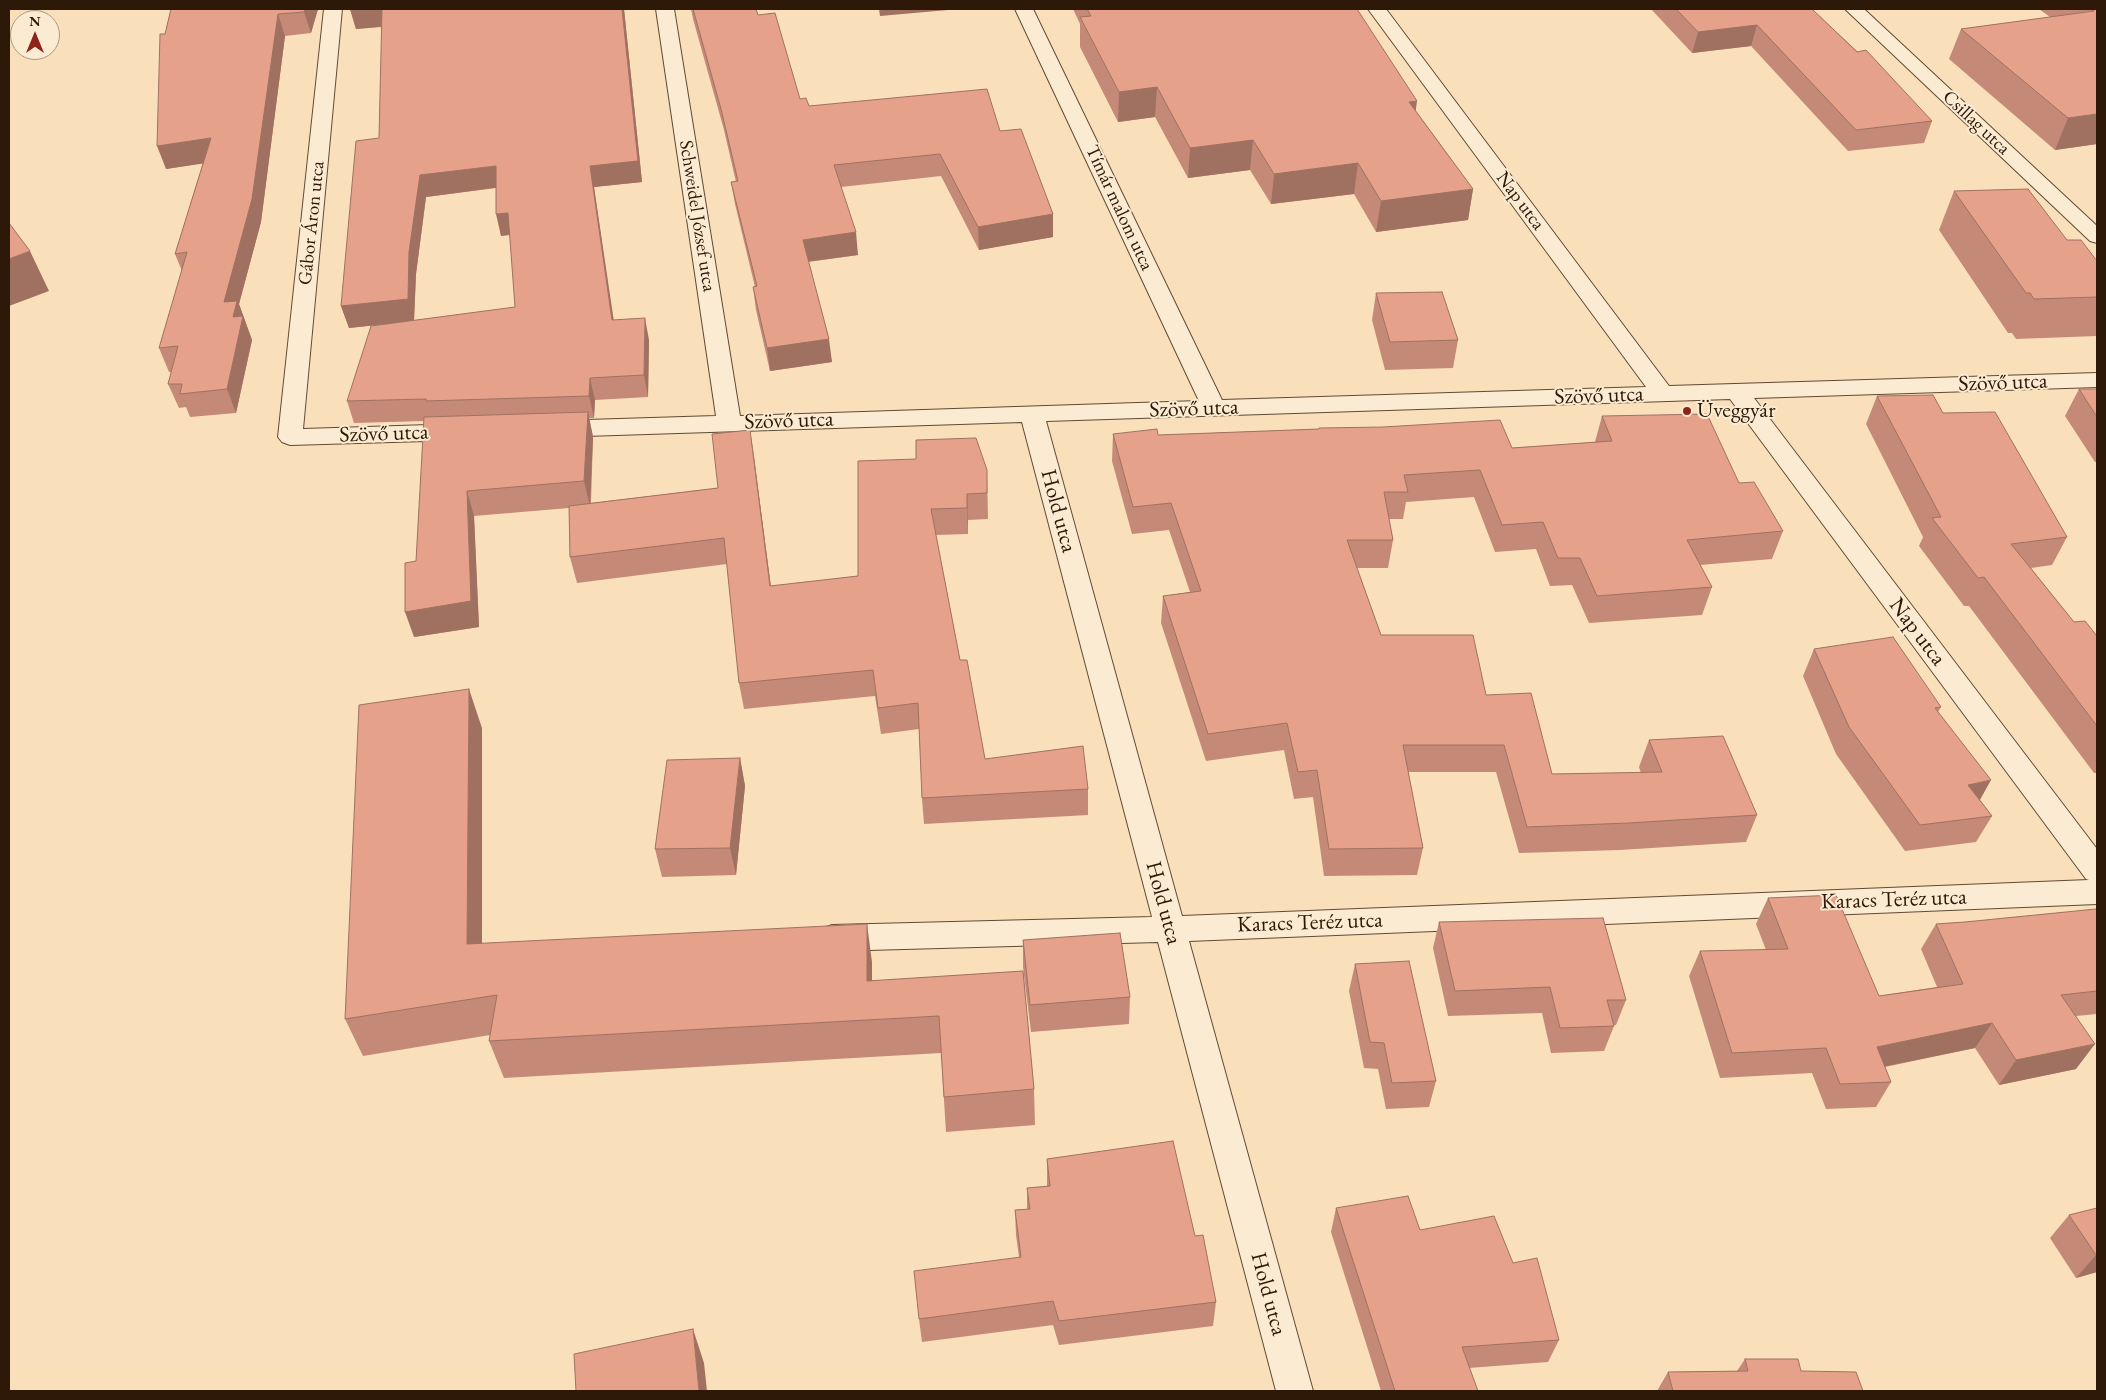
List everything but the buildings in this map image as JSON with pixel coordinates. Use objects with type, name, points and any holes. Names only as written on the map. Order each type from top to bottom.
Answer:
[{"type":"street","name":"Gábor Áron utca","points":[[290,437],[333,9]]},
{"type":"street","name":"Schweidel József utca","points":[[665,9],[729,423]]},
{"type":"street","name":"Tímár malom utca","points":[[1024,9],[1214,408]]},
{"type":"street","name":"Nap utca","points":[[1377,9],[1663,394]]},
{"type":"street","name":"Csillag utca","points":[[1854,9],[2097,237]]},
{"type":"street","name":"Szövő utca","points":[[530,430],[2097,380]]},
{"type":"street","name":"Nap utca","points":[[1737,392],[2097,871]]},
{"type":"street","name":"Hold utca","points":[[1032,414],[1294,1391]]},
{"type":"street","name":"Szövő utca","points":[[290,437],[480,431]]},
{"type":"street","name":"Karacs Teréz utca","points":[[801,939],[1170,929],[2097,892]]},
{"type":"place","name":"Üveggyár","points":[[1687,411]]}]
